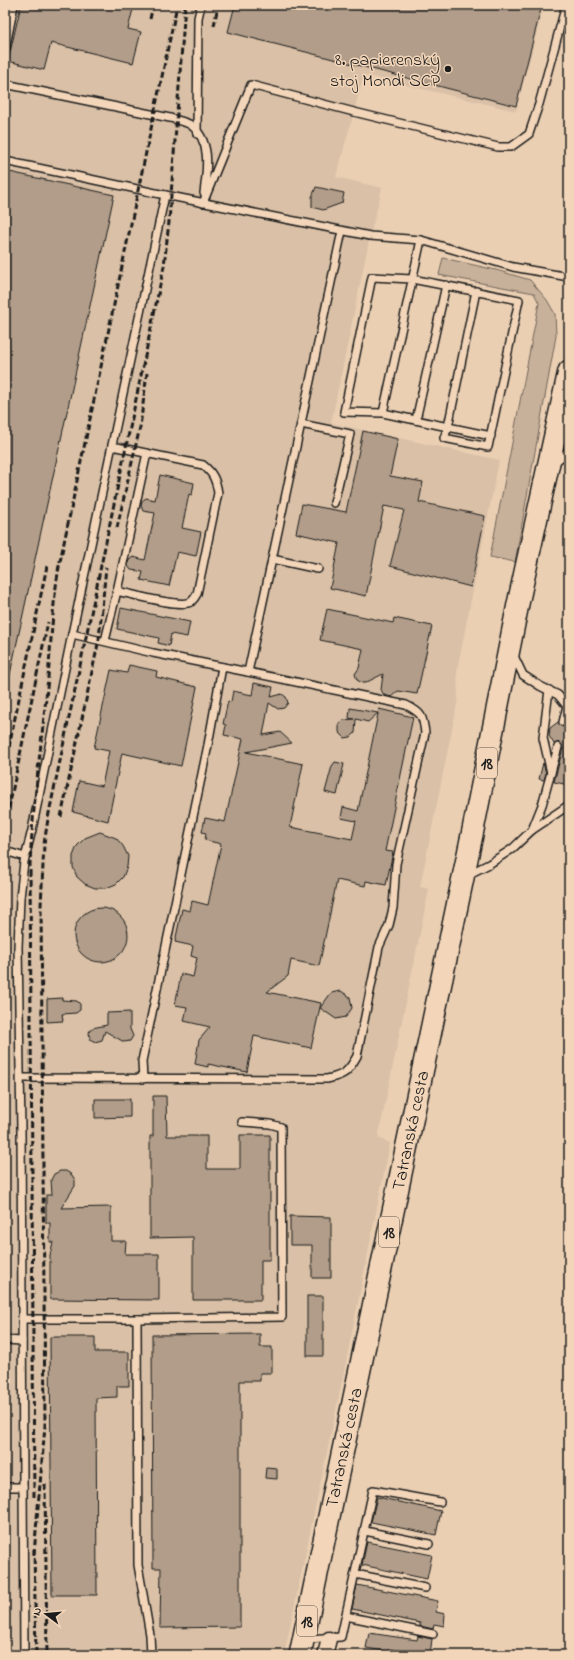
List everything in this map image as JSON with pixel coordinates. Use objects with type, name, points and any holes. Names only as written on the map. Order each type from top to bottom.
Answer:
[{"type":"main road","name":"18","points":[[548,468],[569,371]]},
{"type":"main road","name":"Tatranská cesta","points":[[301,1647],[463,877],[518,604],[548,468]]},
{"type":"street","points":[[325,1655],[329,1639]]},
{"type":"lane","points":[[5,50],[14,5]]},
{"type":"lane","points":[[197,134],[198,18],[201,5]]},
{"type":"lane","points":[[203,203],[251,85],[498,147],[511,148],[529,134],[539,104],[566,5]]},
{"type":"lane","points":[[5,84],[170,118],[190,125],[202,139],[208,160],[203,203]]},
{"type":"lane","points":[[5,161],[165,196],[342,231],[370,236],[421,240],[513,267],[569,276]]},
{"type":"lane","points":[[24,1655],[21,1078],[18,946],[20,898],[25,857],[165,196]]},
{"type":"lane","points":[[248,672],[342,231]]},
{"type":"lane","points":[[384,413],[421,240]]},
{"type":"lane","points":[[476,291],[448,427],[444,438],[488,447],[491,436],[519,300],[476,291],[412,278],[372,277],[344,412],[384,413],[448,427],[491,436]]},
{"type":"lane","points":[[416,420],[446,285]]},
{"type":"lane","points":[[301,424],[350,434],[334,503]]},
{"type":"lane","points":[[112,446],[203,465],[211,471],[217,482],[218,493],[197,594],[191,602],[182,604],[171,603],[117,591]]},
{"type":"lane","points":[[548,468],[569,450]]},
{"type":"lane","points":[[105,641],[146,453]]},
{"type":"lane","points":[[272,559],[318,569]]},
{"type":"lane","points":[[21,1078],[327,1079],[342,1076],[351,1067],[358,1056],[379,947],[389,925],[393,908],[396,864],[425,733],[424,718],[417,710],[406,705],[153,653],[72,634]]},
{"type":"lane","points":[[509,648],[523,675],[558,695],[567,706],[563,722]]},
{"type":"lane","points":[[143,1079],[142,1061],[208,745],[222,667]]},
{"type":"lane","points":[[549,690],[543,738],[551,776]]},
{"type":"lane","points":[[558,695],[569,696]]},
{"type":"lane","points":[[532,830],[542,805],[558,747]]},
{"type":"lane","points":[[463,877],[512,849],[532,830],[569,805]]},
{"type":"lane","points":[[5,851],[25,857]]},
{"type":"lane","points":[[22,1319],[282,1317],[281,1127],[270,1124],[242,1122]]},
{"type":"lane","points":[[136,1318],[138,1565],[150,1636],[151,1655]]},
{"type":"lane","points":[[5,1340],[22,1340]]},
{"type":"lane","points":[[5,1487],[23,1487]]},
{"type":"lane","points":[[301,1647],[341,1637],[374,1490],[440,1502]]},
{"type":"lane","points":[[365,1531],[429,1544]]},
{"type":"lane","points":[[355,1574],[425,1588]]},
{"type":"lane","points":[[346,1616],[432,1634]]},
{"type":"shaded area","points":[[5,5],[544,5],[516,111],[364,75],[336,177],[382,188],[370,236],[331,423],[499,460],[457,670],[458,699],[420,887],[429,889],[378,1138],[390,1143],[344,1372],[284,1655],[5,1655]]},
{"type":"shaded area","points":[[443,258],[496,270],[530,280],[547,300],[555,314],[556,336],[515,562],[490,557],[539,303],[534,293],[439,275]]},
{"type":"building","points":[[21,5],[134,5],[128,29],[141,32],[133,63],[51,43],[44,70],[8,61]]},
{"type":"building","name":"8. papierenský stoj Mondi SCP","points":[[235,5],[542,5],[516,106],[228,32]]},
{"type":"building","points":[[5,171],[114,195],[9,679],[5,679]]},
{"type":"building","points":[[316,187],[344,193],[342,203],[323,210],[312,207],[312,197]]},
{"type":"building","points":[[363,431],[398,439],[390,476],[423,482],[419,502],[485,516],[471,587],[390,566],[404,510],[384,506],[366,596],[330,588],[339,543],[296,533],[302,504],[346,512]]},
{"type":"building","points":[[160,475],[194,483],[192,495],[189,494],[182,528],[201,532],[196,556],[177,552],[169,586],[141,580],[143,572],[131,570],[128,566],[129,560],[133,557],[145,560],[155,513],[143,511],[141,506],[142,501],[146,498],[155,500]]},
{"type":"building","points":[[121,608],[190,622],[187,637],[171,634],[169,646],[158,643],[159,638],[117,629]]},
{"type":"building","points":[[327,609],[393,623],[394,618],[432,626],[417,694],[398,691],[391,697],[384,695],[381,690],[383,674],[365,683],[357,680],[355,674],[359,668],[363,649],[320,640]]},
{"type":"building","points":[[129,665],[157,671],[156,677],[197,687],[181,766],[122,753],[108,821],[73,812],[79,781],[102,786],[109,751],[94,748],[111,670],[127,673]]},
{"type":"building","points":[[254,683],[273,687],[271,697],[282,694],[286,697],[288,703],[284,708],[278,709],[269,703],[263,735],[280,732],[292,743],[246,752],[303,764],[290,827],[352,839],[356,821],[341,818],[343,807],[358,811],[379,709],[413,717],[385,851],[393,852],[386,885],[366,881],[365,886],[337,880],[319,966],[291,960],[288,976],[267,992],[321,1003],[311,1048],[254,1036],[247,1072],[208,1064],[208,1067],[195,1064],[199,1040],[210,1027],[184,1021],[187,1007],[175,1005],[181,974],[193,977],[197,958],[191,956],[193,946],[175,942],[182,909],[190,911],[192,901],[208,905],[221,844],[205,840],[206,833],[202,832],[205,818],[225,822],[243,739],[224,735],[226,725],[223,724],[228,701],[231,702],[233,691],[252,695]]},
{"type":"building","points":[[350,708],[378,713],[368,722],[356,719],[355,733],[351,737],[345,738],[339,732],[339,724],[343,720],[354,719],[349,718]]},
{"type":"building","points":[[558,722],[562,727],[569,723],[569,785],[554,782],[563,748],[560,742],[554,744],[549,736],[550,728]]},
{"type":"building","points":[[335,762],[344,764],[337,795],[325,792],[332,766]]},
{"type":"building","points":[[543,763],[546,773],[544,780],[539,779]]},
{"type":"building","points":[[100,832],[116,838],[123,846],[128,856],[127,867],[123,877],[116,884],[106,888],[95,888],[85,884],[77,877],[73,867],[73,856],[77,846],[85,838]]},
{"type":"building","points":[[96,908],[106,908],[116,912],[124,920],[128,930],[128,940],[124,950],[116,958],[106,962],[96,962],[86,958],[78,950],[74,940],[74,930],[78,920],[86,912]]},
{"type":"building","points":[[341,991],[350,997],[352,1008],[346,1017],[336,1019],[320,1008],[331,993]]},
{"type":"building","points":[[62,998],[62,1000],[77,1001],[80,1004],[80,1010],[76,1013],[62,1014],[63,1021],[47,1022],[47,999]]},
{"type":"building","points":[[130,1012],[130,1029],[133,1036],[130,1041],[124,1042],[105,1031],[102,1040],[95,1042],[90,1039],[89,1032],[92,1028],[107,1025],[107,1013]]},
{"type":"building","points":[[153,1096],[166,1096],[167,1136],[207,1136],[207,1169],[240,1169],[240,1135],[270,1135],[270,1260],[261,1260],[261,1300],[193,1300],[193,1237],[150,1238],[150,1136],[153,1136]]},
{"type":"building","points":[[95,1099],[130,1099],[130,1117],[95,1118]]},
{"type":"building","points":[[60,1171],[66,1171],[72,1175],[75,1180],[75,1186],[61,1208],[111,1207],[111,1241],[126,1241],[125,1254],[159,1254],[159,1300],[50,1299],[50,1255],[53,1242],[50,1242],[50,1223],[46,1223],[46,1195],[52,1195],[51,1180],[54,1174]]},
{"type":"building","points":[[290,1216],[331,1217],[331,1278],[312,1278],[312,1245],[290,1245]]},
{"type":"building","points":[[307,1296],[323,1296],[323,1356],[307,1356]]},
{"type":"building","points":[[260,1334],[260,1347],[272,1347],[272,1373],[260,1373],[260,1381],[240,1381],[240,1627],[160,1628],[161,1568],[153,1568],[152,1335]]},
{"type":"building","points":[[50,1337],[95,1337],[95,1352],[129,1352],[129,1386],[117,1386],[117,1397],[96,1398],[97,1595],[52,1595]]},
{"type":"building","points":[[266,1467],[277,1468],[277,1479],[265,1478]]},
{"type":"building","points":[[377,1497],[441,1511],[436,1535],[371,1522]]},
{"type":"building","points":[[367,1542],[432,1555],[427,1579],[362,1565]]},
{"type":"building","points":[[357,1585],[438,1601],[436,1612],[445,1614],[444,1626],[434,1624],[433,1629],[420,1626],[420,1623],[352,1609]]},
{"type":"building","points":[[369,1633],[417,1640],[418,1636],[432,1639],[430,1655],[390,1649],[390,1652],[366,1648]]},
{"type":"railway","points":[[150,19],[153,5]]},
{"type":"railway","points":[[58,571],[177,5]]},
{"type":"railway","points":[[34,1554],[45,1426],[41,906],[44,844],[49,813],[164,266],[169,222],[185,5]]},
{"type":"railway","points":[[214,26],[218,5]]},
{"type":"railway","points":[[117,528],[140,427],[147,373]]},
{"type":"railway","points":[[5,765],[47,566]]},
{"type":"railway","points":[[34,1497],[30,864],[53,612],[59,567]]},
{"type":"railway","points":[[61,817],[99,639],[106,567]]},
{"type":"railway","points":[[5,826],[48,622]]},
{"type":"railway","points":[[45,1484],[47,1655]]},
{"type":"railway","points":[[34,1549],[36,1655]]},
{"type":"place","name":"8. papierenský stoj Mondi SCP","points":[[448,69]]}]
